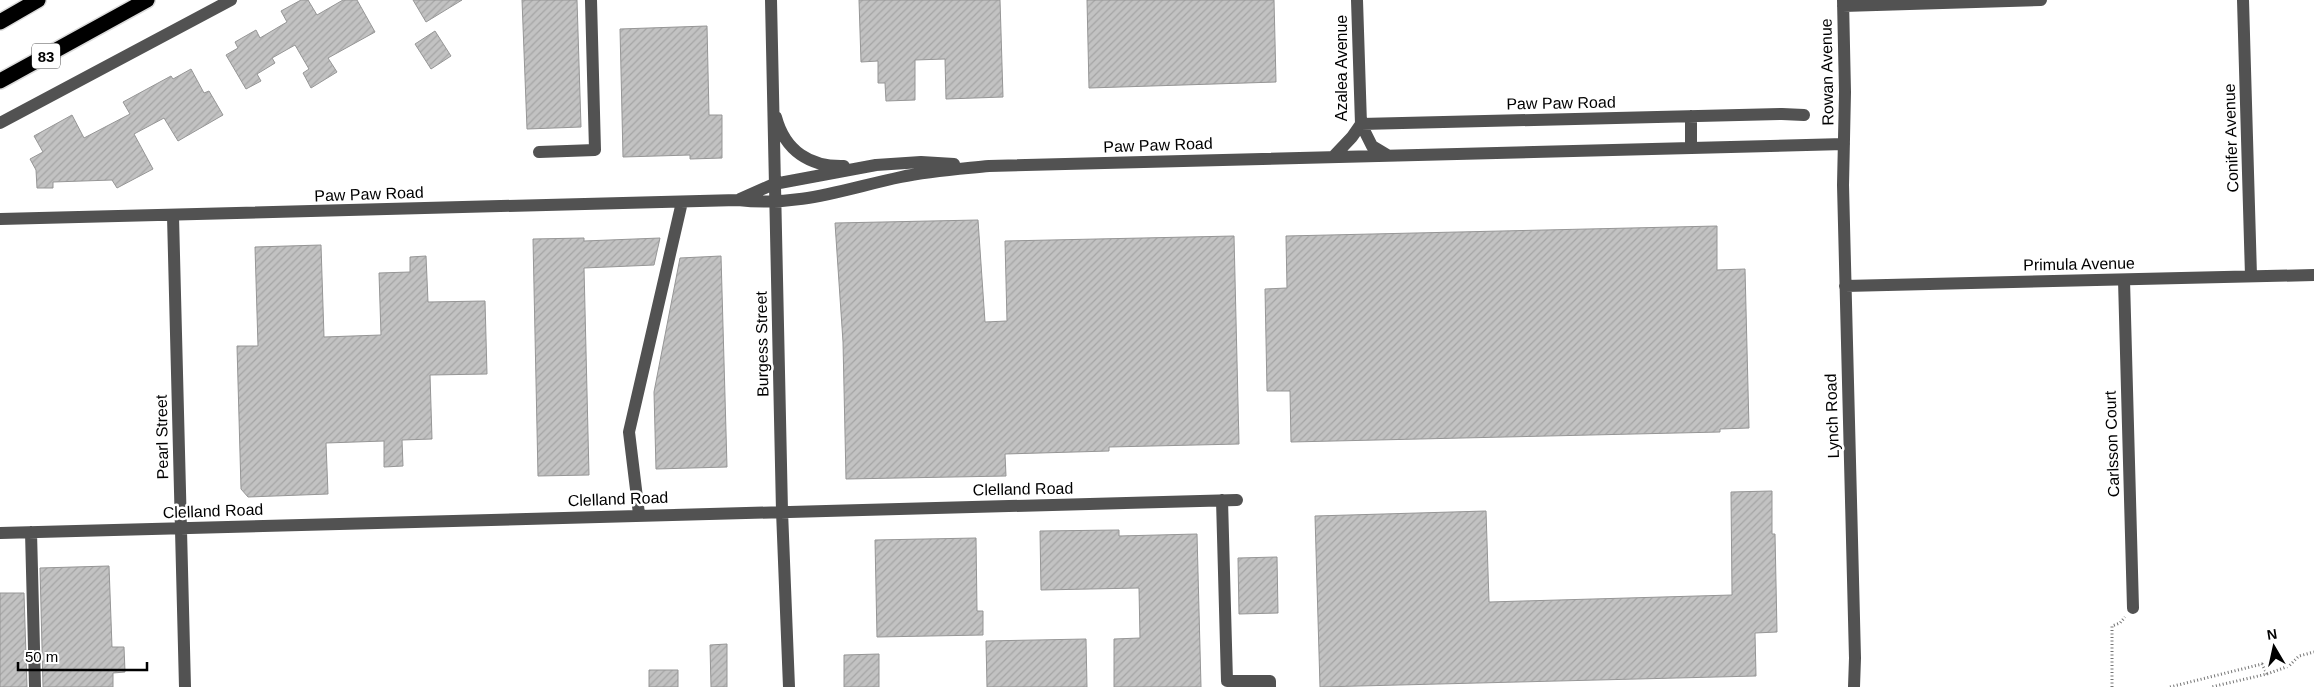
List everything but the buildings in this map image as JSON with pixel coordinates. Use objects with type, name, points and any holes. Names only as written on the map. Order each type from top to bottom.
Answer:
[{"type":"highway","points":[[0,22],[38,0]]},
{"type":"highway","name":"83","points":[[0,81],[147,0]]},
{"type":"street","points":[[0,123],[231,0]]},
{"type":"street","points":[[540,152],[595,150],[591,0]]},
{"type":"street","name":"Burgess Street","points":[[770,0],[782,511],[789,687]]},
{"type":"street","name":"Azalea Avenue","points":[[1334,156],[1352,137],[1361,124],[1357,0]]},
{"type":"street","points":[[1843,3],[2041,0]]},
{"type":"street","name":"Conifer Avenue","points":[[2243,0],[2252,276]]},
{"type":"street","name":"Rowan Avenue","points":[[1843,3],[1846,92],[1844,144]]},
{"type":"street","points":[[772,98],[780,131],[790,147],[802,156],[813,163],[830,166],[876,165]]},
{"type":"street","name":"Paw Paw Road","points":[[1361,124],[1804,115]]},
{"type":"street","points":[[1691,116],[1691,148]]},
{"type":"street","points":[[1361,124],[1372,146],[1387,155]]},
{"type":"street","name":"Paw Paw Road","points":[[738,200],[774,184],[876,165],[921,162],[989,166],[1844,144]]},
{"type":"street","name":"Lynch Road","points":[[1844,144],[1843,185],[1855,658],[1854,687]]},
{"type":"street","name":"Paw Paw Road","points":[[0,219],[738,200],[775,203],[826,196],[914,175],[989,166]]},
{"type":"street","points":[[639,514],[629,432],[682,202]]},
{"type":"street","name":"Pearl Street","points":[[173,216],[185,687]]},
{"type":"street","name":"Primula Avenue","points":[[1845,286],[2314,275]]},
{"type":"street","name":"Carlsson Court","points":[[2124,280],[2133,608]]},
{"type":"street","points":[[1222,500],[1227,681],[1270,681],[1270,687]]},
{"type":"street","name":"Clelland Road","points":[[0,533],[639,514],[1237,500]]},
{"type":"street","points":[[31,532],[35,687]]},
{"type":"path","points":[[2112,687],[2112,626],[2120,623],[2133,608]]},
{"type":"path","points":[[2212,687],[2267,674],[2289,666],[2299,656],[2314,652]]},
{"type":"path","points":[[2170,687],[2262,664],[2267,674]]}]
